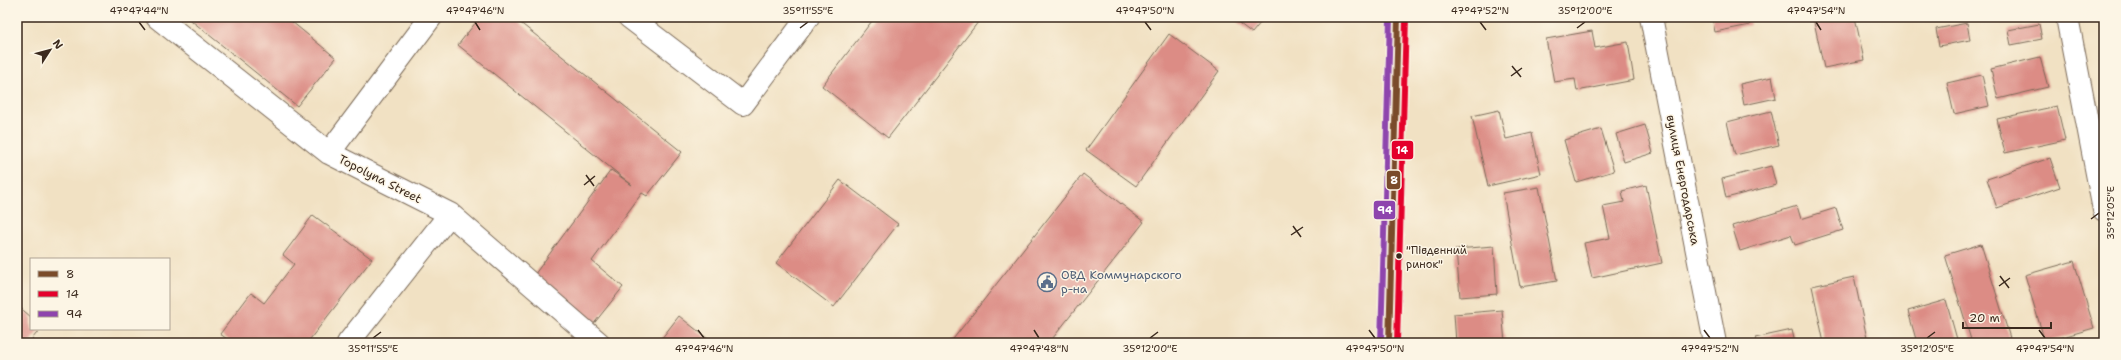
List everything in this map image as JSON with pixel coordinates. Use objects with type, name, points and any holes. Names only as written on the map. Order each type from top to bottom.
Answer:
[{"type":"main road","points":[[1389,343],[1398,17]]},
{"type":"street","name":"Topolyna Street","points":[[157,17],[329,153],[450,214],[600,343]]},
{"type":"street","points":[[329,153],[431,17]]},
{"type":"street","points":[[629,17],[743,104],[808,17]]},
{"type":"street","name":"вулиця Енергодарська","points":[[1651,17],[1715,343]]},
{"type":"street","points":[[2067,17],[2104,210]]},
{"type":"street","points":[[348,343],[450,214]]},
{"type":"building","points":[[187,17],[286,17],[336,58],[297,106]]},
{"type":"building","points":[[480,17],[513,17],[682,152],[647,196],[642,193],[592,261],[623,287],[592,326],[532,278],[611,170],[632,185],[458,45]]},
{"type":"building","points":[[875,17],[982,17],[888,138],[822,86]]},
{"type":"building","points":[[1231,17],[1265,17],[1252,33]]},
{"type":"building","points":[[1712,17],[1748,17],[1750,25],[1715,32]]},
{"type":"building","points":[[1813,17],[1855,17],[1864,60],[1824,68]]},
{"type":"building","points":[[1967,23],[1970,40],[1939,46],[1936,29]]},
{"type":"building","points":[[2039,24],[2042,39],[2011,45],[2008,30]]},
{"type":"building","points":[[1592,31],[1595,48],[1628,42],[1634,80],[1577,91],[1575,79],[1554,82],[1546,39]]},
{"type":"building","points":[[1169,34],[1219,71],[1136,186],[1086,150]]},
{"type":"building","points":[[2040,57],[2048,87],[1998,99],[1991,69]]},
{"type":"building","points":[[1982,75],[1989,106],[1954,114],[1947,83]]},
{"type":"building","points":[[1772,77],[1776,98],[1744,105],[1740,84]]},
{"type":"building","points":[[2057,106],[2065,140],[2005,153],[1997,119]]},
{"type":"building","points":[[1499,110],[1506,139],[1532,133],[1541,174],[1488,186],[1472,116]]},
{"type":"building","points":[[1771,111],[1779,145],[1735,155],[1727,122]]},
{"type":"building","points":[[1645,125],[1653,153],[1624,162],[1616,134]]},
{"type":"building","points":[[1601,129],[1614,171],[1576,182],[1564,140]]},
{"type":"building","points":[[2050,158],[2060,187],[1997,208],[1987,179]]},
{"type":"building","points":[[1771,166],[1776,185],[1726,198],[1722,179]]},
{"type":"building","name":"ОВД Коммунарского р-на","points":[[1083,174],[1144,222],[1049,343],[950,343]]},
{"type":"building","points":[[840,180],[898,224],[834,307],[776,263]]},
{"type":"building","points":[[1646,185],[1662,263],[1592,278],[1584,243],[1610,238],[1603,206],[1624,202],[1622,191]]},
{"type":"building","points":[[1539,187],[1557,281],[1520,287],[1503,193]]},
{"type":"building","points":[[1797,206],[1801,219],[1836,208],[1843,230],[1795,245],[1791,235],[1740,251],[1732,226]]},
{"type":"building","points":[[313,215],[372,259],[307,343],[233,343],[220,334],[251,293],[264,303],[294,264],[283,255]]},
{"type":"building","points":[[1981,244],[2010,338],[1992,343],[1972,343],[1945,255]]},
{"type":"building","points":[[1494,246],[1497,294],[1460,297],[1456,249]]},
{"type":"building","points":[[2074,261],[2094,328],[2045,342],[2025,275]]},
{"type":"building","points":[[1854,277],[1868,343],[1824,343],[1812,286]]},
{"type":"building","points":[[1946,300],[1958,343],[1917,343],[1908,311]]},
{"type":"building","points":[[17,305],[30,316],[30,330],[39,330],[29,343],[17,343]]},
{"type":"building","points":[[1502,310],[1505,343],[1456,343],[1454,314]]},
{"type":"building","points":[[679,316],[713,343],[658,343]]},
{"type":"building","points":[[1792,330],[1795,343],[1756,343],[1755,338]]},
{"type":"transit line","name":"94","points":[[1381,343],[1390,17]]},
{"type":"transit line","name":"8","points":[[1389,343],[1398,17]]},
{"type":"transit line","name":"14","points":[[1397,343],[1406,17]]},
{"type":"place","name":"\"Південний ринок\"","points":[[1399,256]]},
{"type":"place","name":"ОВД Коммунарского р-на","points":[[1047,282]]}]
